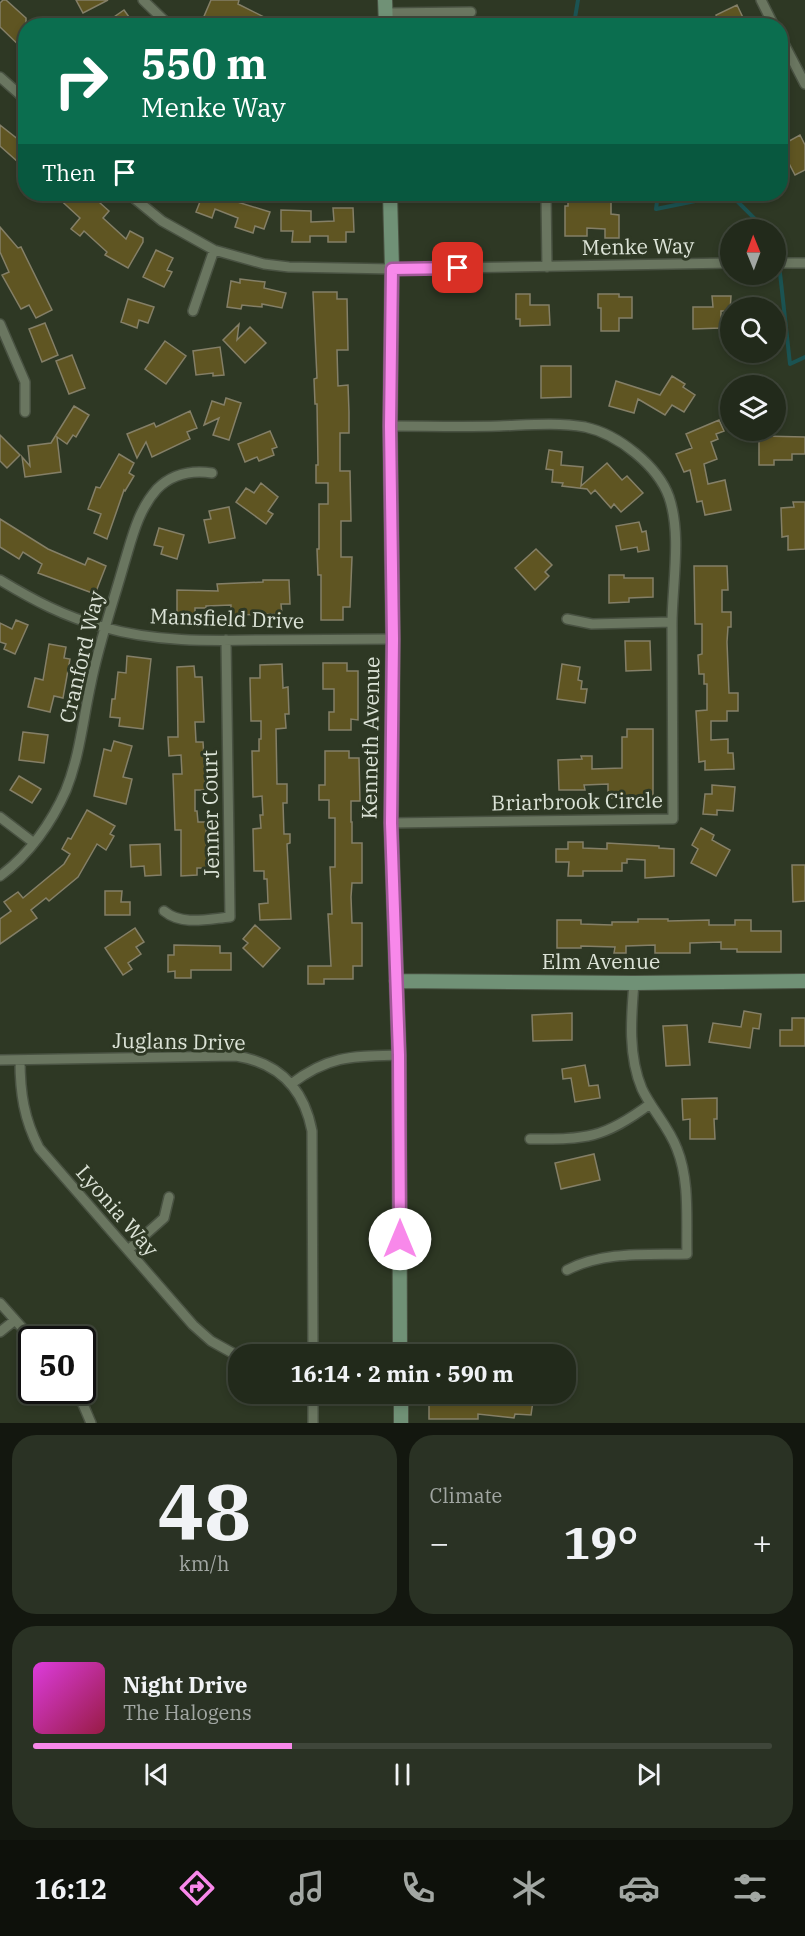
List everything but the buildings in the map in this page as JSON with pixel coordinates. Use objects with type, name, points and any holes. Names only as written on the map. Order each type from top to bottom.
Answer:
[{"type":"main road","name":"Kenneth Avenue","points":[[390,201],[393,639],[391,823],[399,1055],[400,1344]]},
{"type":"main road","name":"Elm Avenue","points":[[396,981],[634,983],[805,981]]},
{"type":"main road","points":[[401,1404],[401,1423]]},
{"type":"street","points":[[144,0],[162,18]]},
{"type":"street","points":[[761,0],[770,18]]},
{"type":"street","points":[[386,13],[471,12]]},
{"type":"street","points":[[788,51],[805,84]]},
{"type":"street","points":[[0,77],[18,93]]},
{"type":"street","name":"Menke Way","points":[[138,201],[162,221],[214,250],[264,264],[289,267],[392,269],[720,263]]},
{"type":"street","points":[[546,201],[547,267]]},
{"type":"street","points":[[193,311],[214,250]]},
{"type":"street","points":[[786,263],[805,263]]},
{"type":"street","points":[[0,324],[25,382],[26,412]]},
{"type":"street","name":"Briarbrook Circle","points":[[390,426],[555,425],[601,433],[628,448],[650,466],[661,480],[670,498],[675,529],[672,622],[673,819],[391,823]]},
{"type":"street","name":"Cranford Way","points":[[0,876],[34,843],[57,809],[74,768],[80,747],[91,682],[105,628],[136,524],[146,504],[162,485],[176,476],[194,472],[212,473]]},
{"type":"street","name":"Mansfield Drive","points":[[0,580],[53,610],[105,628],[156,637],[226,640],[393,639]]},
{"type":"street","points":[[567,619],[592,624],[672,622]]},
{"type":"street","name":"Jenner Court","points":[[164,911],[170,916],[185,920],[230,917],[226,640]]},
{"type":"street","points":[[0,817],[34,843]]},
{"type":"street","points":[[567,1270],[581,1262],[597,1258],[687,1254],[685,1182],[682,1165],[669,1131],[642,1088],[633,1054],[634,983]]},
{"type":"street","points":[[291,1084],[306,1072],[340,1058],[399,1055]]},
{"type":"street","name":"Juglans Drive","points":[[0,1060],[236,1056],[262,1063],[284,1077],[306,1106],[312,1131],[313,1344]]},
{"type":"street","name":"Lyonia Way","points":[[20,1060],[23,1109],[30,1131],[39,1148],[198,1330],[228,1350]]},
{"type":"street","points":[[530,1139],[575,1139],[594,1136],[620,1125],[650,1104]]},
{"type":"street","points":[[128,1250],[164,1218],[169,1197]]},
{"type":"street","points":[[0,1303],[20,1326]]},
{"type":"street","points":[[0,1332],[15,1320]]},
{"type":"street","points":[[83,1404],[92,1423]]},
{"type":"street","points":[[313,1404],[313,1423]]},
{"type":"waterway","points":[[575,18],[578,0]]},
{"type":"waterway","points":[[657,201],[656,209],[695,201]]},
{"type":"waterway","points":[[737,201],[755,219]]},
{"type":"waterway","points":[[781,285],[790,364],[805,357]]},
{"type":"route","points":[[400,1239],[399,1055],[391,823],[392,269],[458,268]]}]
